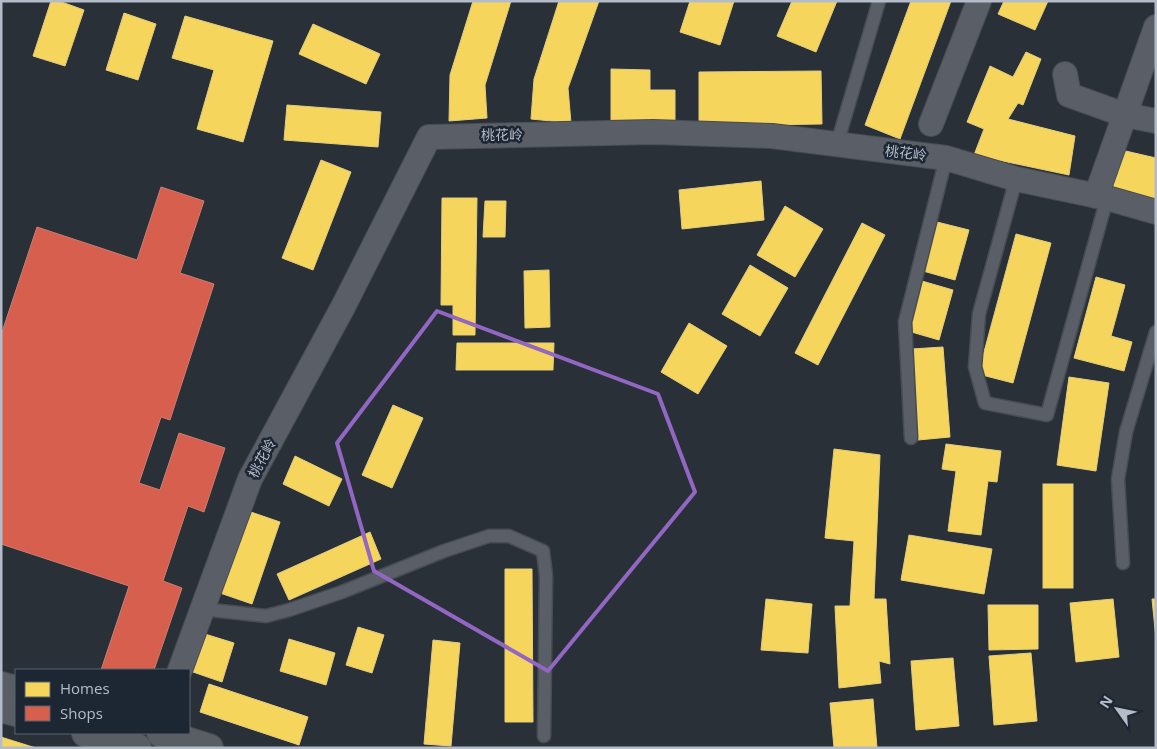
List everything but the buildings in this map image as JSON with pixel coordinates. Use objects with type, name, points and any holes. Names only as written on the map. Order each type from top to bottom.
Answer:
[{"type":"main road","points":[[1,686],[15,690]]},
{"type":"main road","points":[[1,708],[15,712]]},
{"type":"main road","points":[[89,734],[136,748]]},
{"type":"main road","points":[[164,734],[209,748]]},
{"type":"street","points":[[931,124],[978,1]]},
{"type":"street","points":[[1102,197],[1125,115],[1156,28]]},
{"type":"street","points":[[1065,74],[1069,95],[1125,115],[1156,121]]},
{"type":"street","name":"桃花岭","points":[[180,669],[250,479],[344,305],[429,137],[653,132],[772,136],[946,158],[1016,179],[1102,197],[1156,212]]},
{"type":"lane","points":[[837,144],[879,1]]},
{"type":"lane","points":[[911,438],[905,322],[946,158]]},
{"type":"lane","points":[[1016,179],[979,314],[975,367],[985,403],[1048,415],[1102,197]]},
{"type":"lane","points":[[1123,563],[1118,479],[1126,432],[1156,332]]},
{"type":"lane","points":[[202,609],[266,616],[290,610],[342,592],[444,551],[489,536],[509,536],[543,550],[546,576],[544,736]]},
{"type":"highlighted area","points":[[437,311],[658,394],[695,492],[548,671],[374,571],[337,443]]}]
